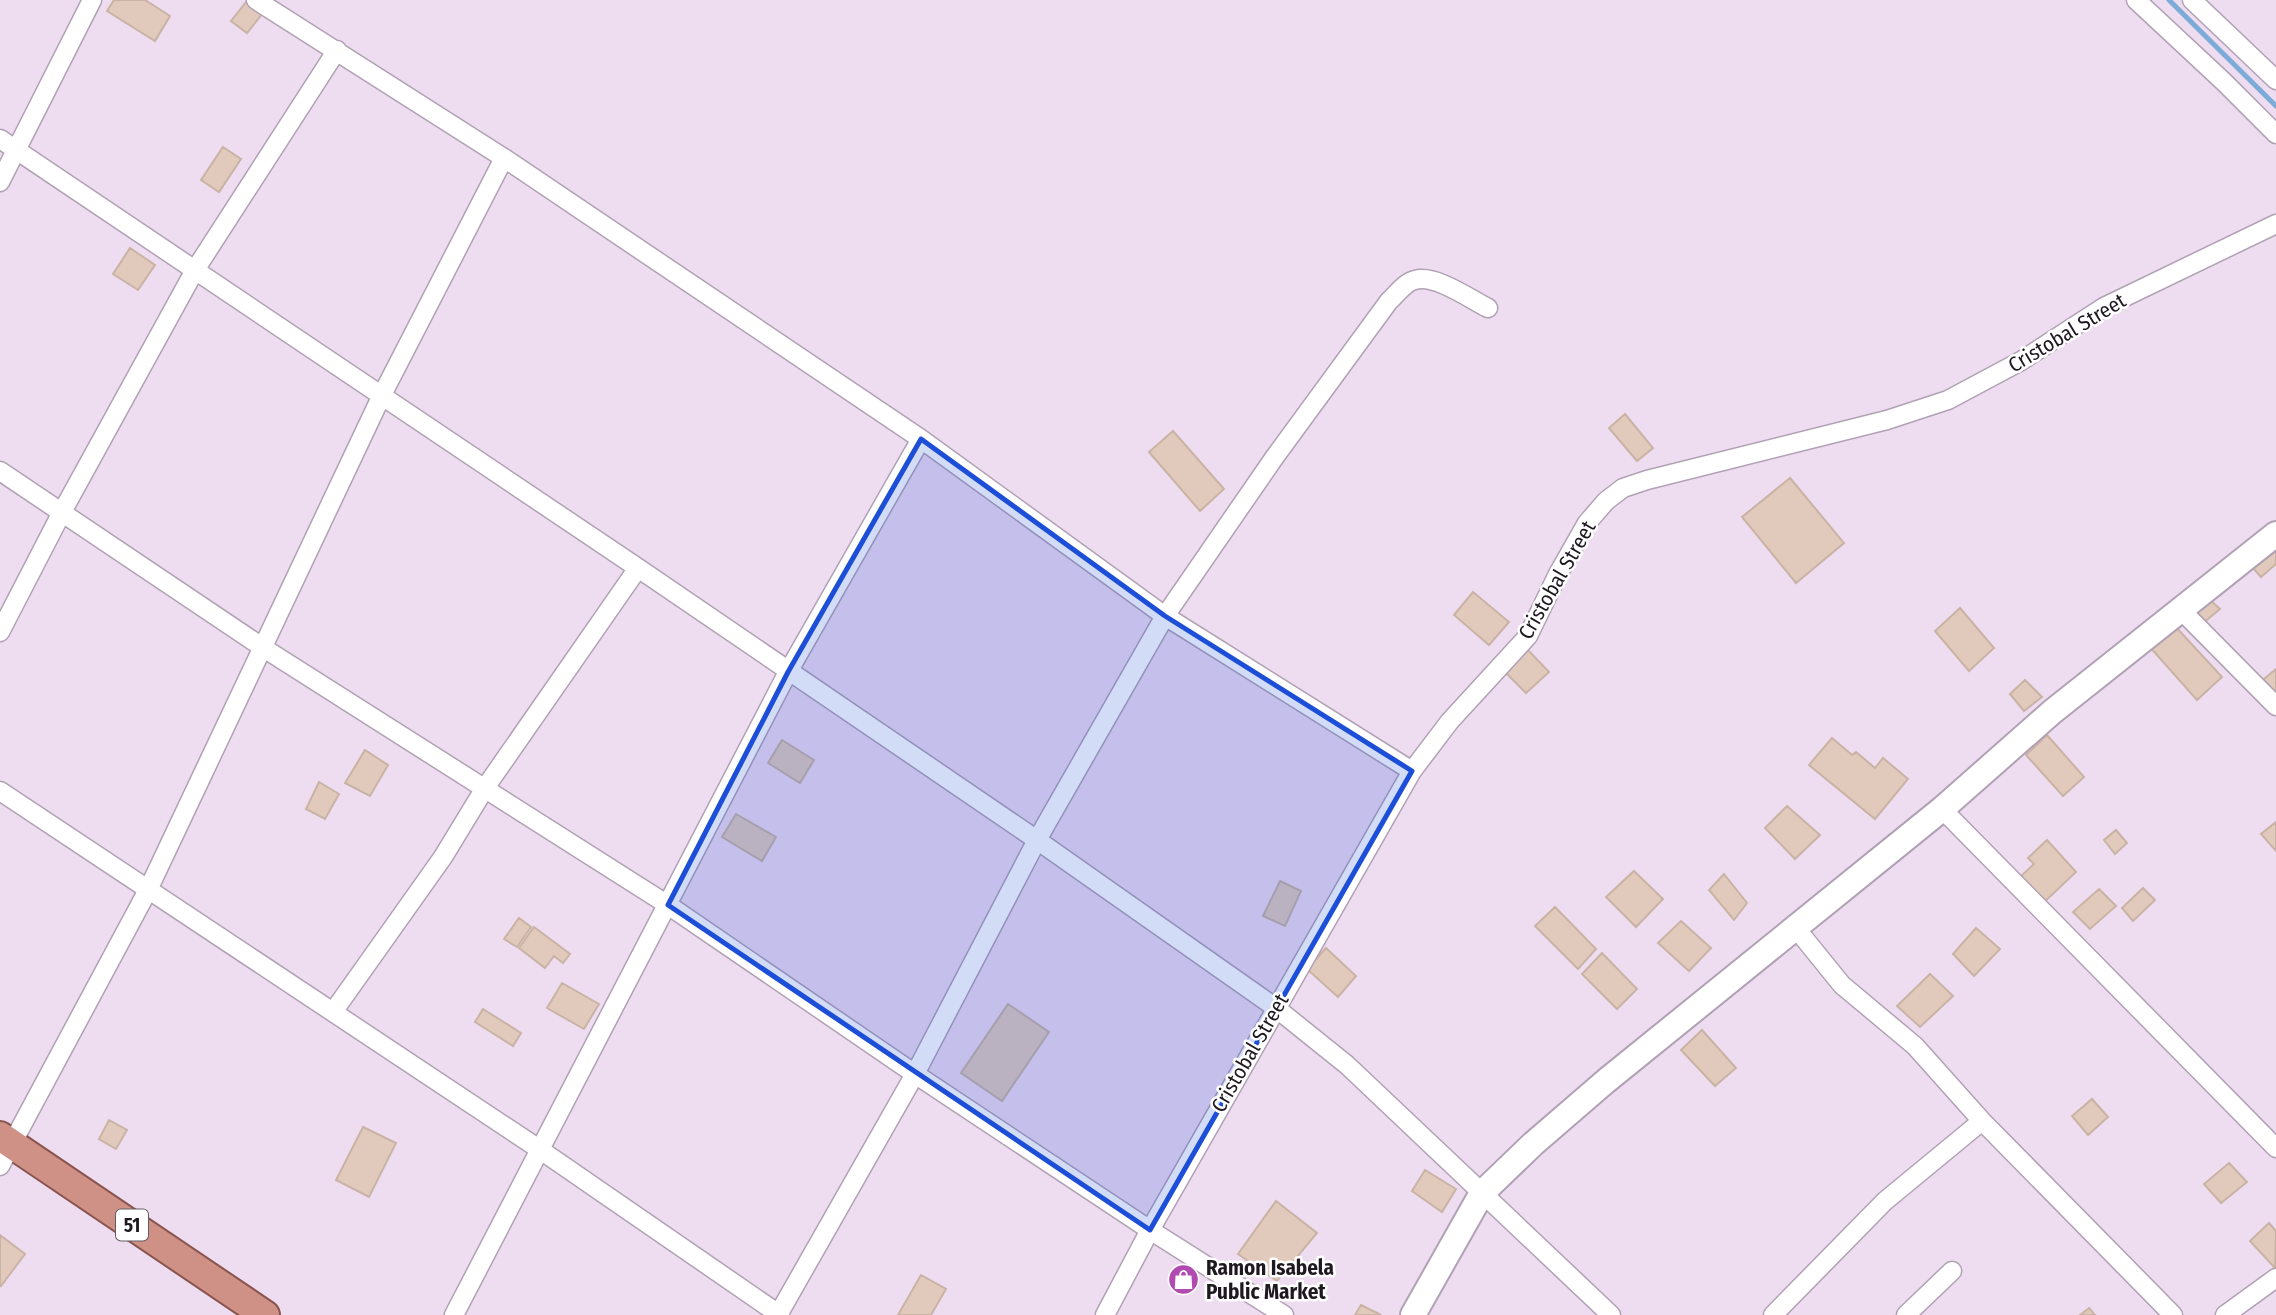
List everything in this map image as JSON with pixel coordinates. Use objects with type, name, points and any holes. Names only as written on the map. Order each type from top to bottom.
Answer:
[{"type":"highway","name":"51","points":[[4,1149],[265,1315]]},
{"type":"main road","points":[[1413,1315],[1482,1193],[1605,1082],[1942,810],[2052,712],[2276,534]]},
{"type":"street","points":[[0,183],[8,144],[92,0]]},
{"type":"street","points":[[256,0],[504,158],[921,439],[1166,616],[1412,771]]},
{"type":"street","points":[[2136,0],[2276,134]]},
{"type":"street","points":[[2192,0],[2276,80]]},
{"type":"street","points":[[0,632],[62,512],[195,270],[337,50]]},
{"type":"street","points":[[8,144],[638,568],[1276,1007],[1348,1065],[1611,1315]]},
{"type":"street","points":[[4,1149],[148,890],[381,397],[504,158]]},
{"type":"street","name":"Cristobal Street","points":[[1105,1315],[1150,1230],[1412,771],[1450,721],[1528,636],[1558,574],[1587,523],[1606,501],[1623,488],[1660,476],[1887,420],[1948,400],[2021,361],[2104,307],[2276,224]]},
{"type":"street","points":[[0,791],[539,1149],[779,1315],[915,1074],[1037,840],[1166,616],[1274,458],[1390,301],[1405,285],[1415,280],[1429,279],[1488,309]]},
{"type":"street","points":[[454,1315],[788,672],[921,439]]},
{"type":"street","points":[[0,471],[262,648],[668,905],[915,1074],[1150,1230],[1284,1315]]},
{"type":"street","points":[[333,1012],[443,857],[485,788],[638,568]]},
{"type":"street","points":[[2181,610],[2276,706]]},
{"type":"street","points":[[1942,810],[2276,1148]]},
{"type":"street","points":[[1795,927],[1842,985],[1916,1046],[1982,1121],[2172,1315]]},
{"type":"street","points":[[1773,1315],[1885,1201],[1982,1121]]},
{"type":"street","points":[[1917,1311],[1952,1271]]},
{"type":"street","points":[[2237,1312],[2276,1278]]},
{"type":"highlighted area","points":[[921,439],[1165,616],[1412,771],[1150,1230],[668,905],[788,672]]},
{"type":"building","points":[[114,0],[145,0],[170,16],[155,41],[107,11]]},
{"type":"building","points":[[247,1],[263,13],[247,33],[231,21]]},
{"type":"building","points":[[223,147],[241,159],[219,192],[201,180]]},
{"type":"building","points":[[130,248],[155,265],[138,290],[113,274]]},
{"type":"building","points":[[1625,414],[1653,448],[1637,461],[1609,428]]},
{"type":"building","points":[[1173,431],[1224,489],[1200,511],[1149,452]]},
{"type":"building","points":[[1790,478],[1844,543],[1796,583],[1742,517]]},
{"type":"building","points":[[2276,548],[2276,564],[2261,577],[2251,566]]},
{"type":"building","points":[[1473,592],[1509,622],[1489,645],[1454,615]]},
{"type":"building","points":[[2209,599],[2220,609],[2202,624],[2192,612]]},
{"type":"building","points":[[1960,608],[1994,648],[1969,671],[1935,631]]},
{"type":"building","points":[[2174,625],[2222,677],[2197,700],[2149,646]]},
{"type":"building","points":[[1526,648],[1549,672],[1526,693],[1503,670]]},
{"type":"building","points":[[2276,669],[2276,701],[2259,683]]},
{"type":"building","points":[[2025,680],[2042,697],[2024,711],[2010,694]]},
{"type":"building","points":[[2047,735],[2084,777],[2063,796],[2026,755]]},
{"type":"building","points":[[1832,738],[1852,755],[1856,752],[1875,768],[1883,758],[1908,779],[1875,819],[1809,765]]},
{"type":"building","points":[[782,740],[814,760],[800,783],[768,763]]},
{"type":"building","points":[[365,750],[388,765],[370,796],[345,783]]},
{"type":"building","points":[[319,782],[339,794],[325,819],[306,809]]},
{"type":"building","points":[[1787,806],[1820,835],[1795,859],[1765,828]]},
{"type":"building","points":[[736,814],[776,837],[762,861],[722,837]]},
{"type":"building","points":[[2276,822],[2276,851],[2261,834]]},
{"type":"building","points":[[2116,830],[2127,843],[2115,854],[2104,840]]},
{"type":"building","points":[[2047,840],[2076,872],[2041,905],[2018,879],[2034,864],[2028,858]]},
{"type":"building","points":[[1634,871],[1663,899],[1636,927],[1606,897]]},
{"type":"building","points":[[1724,874],[1747,903],[1734,920],[1709,890]]},
{"type":"building","points":[[1280,881],[1301,891],[1285,926],[1263,916]]},
{"type":"building","points":[[2143,888],[2155,900],[2133,921],[2122,908]]},
{"type":"building","points":[[2099,889],[2116,906],[2090,929],[2073,912]]},
{"type":"building","points":[[1555,907],[1596,949],[1578,969],[1535,926]]},
{"type":"building","points":[[519,918],[531,927],[517,947],[504,939]]},
{"type":"building","points":[[1681,921],[1711,948],[1689,971],[1658,943]]},
{"type":"building","points":[[534,927],[570,954],[563,963],[554,956],[545,968],[519,948]]},
{"type":"building","points":[[1976,928],[2000,949],[1974,976],[1953,954]]},
{"type":"building","points":[[1326,948],[1356,976],[1338,997],[1307,969]]},
{"type":"building","points":[[1602,953],[1637,989],[1617,1009],[1582,974]]},
{"type":"building","points":[[1930,974],[1953,996],[1920,1027],[1897,1006]]},
{"type":"building","points":[[562,983],[599,1004],[584,1029],[547,1008]]},
{"type":"building","points":[[1008,1004],[1049,1032],[1002,1101],[961,1073]]},
{"type":"building","points":[[483,1009],[521,1033],[513,1046],[475,1022]]},
{"type":"building","points":[[1702,1030],[1736,1068],[1715,1086],[1681,1050]]},
{"type":"building","points":[[2092,1099],[2108,1117],[2088,1135],[2072,1116]]},
{"type":"building","points":[[109,1120],[127,1130],[116,1149],[99,1139]]},
{"type":"building","points":[[363,1127],[396,1143],[369,1197],[336,1180]]},
{"type":"building","points":[[2229,1163],[2247,1182],[2221,1203],[2204,1184]]},
{"type":"building","points":[[1425,1170],[1456,1189],[1442,1212],[1412,1191]]},
{"type":"building","points":[[1276,1201],[1317,1233],[1277,1281],[1238,1254]]},
{"type":"building","points":[[2269,1223],[2276,1231],[2275,1268],[2250,1241]]},
{"type":"building","points":[[0,1235],[25,1254],[1,1286],[0,1285]]},
{"type":"building","points":[[921,1275],[946,1289],[931,1315],[898,1315]]},
{"type":"building","points":[[1361,1305],[1381,1315],[1355,1315]]},
{"type":"building","points":[[2089,1308],[2095,1315],[2080,1315]]},
{"type":"waterway","points":[[2169,0],[2276,106]]},
{"type":"place","name":"Ramon Isabela Public Market","points":[[1183,1280]]}]
